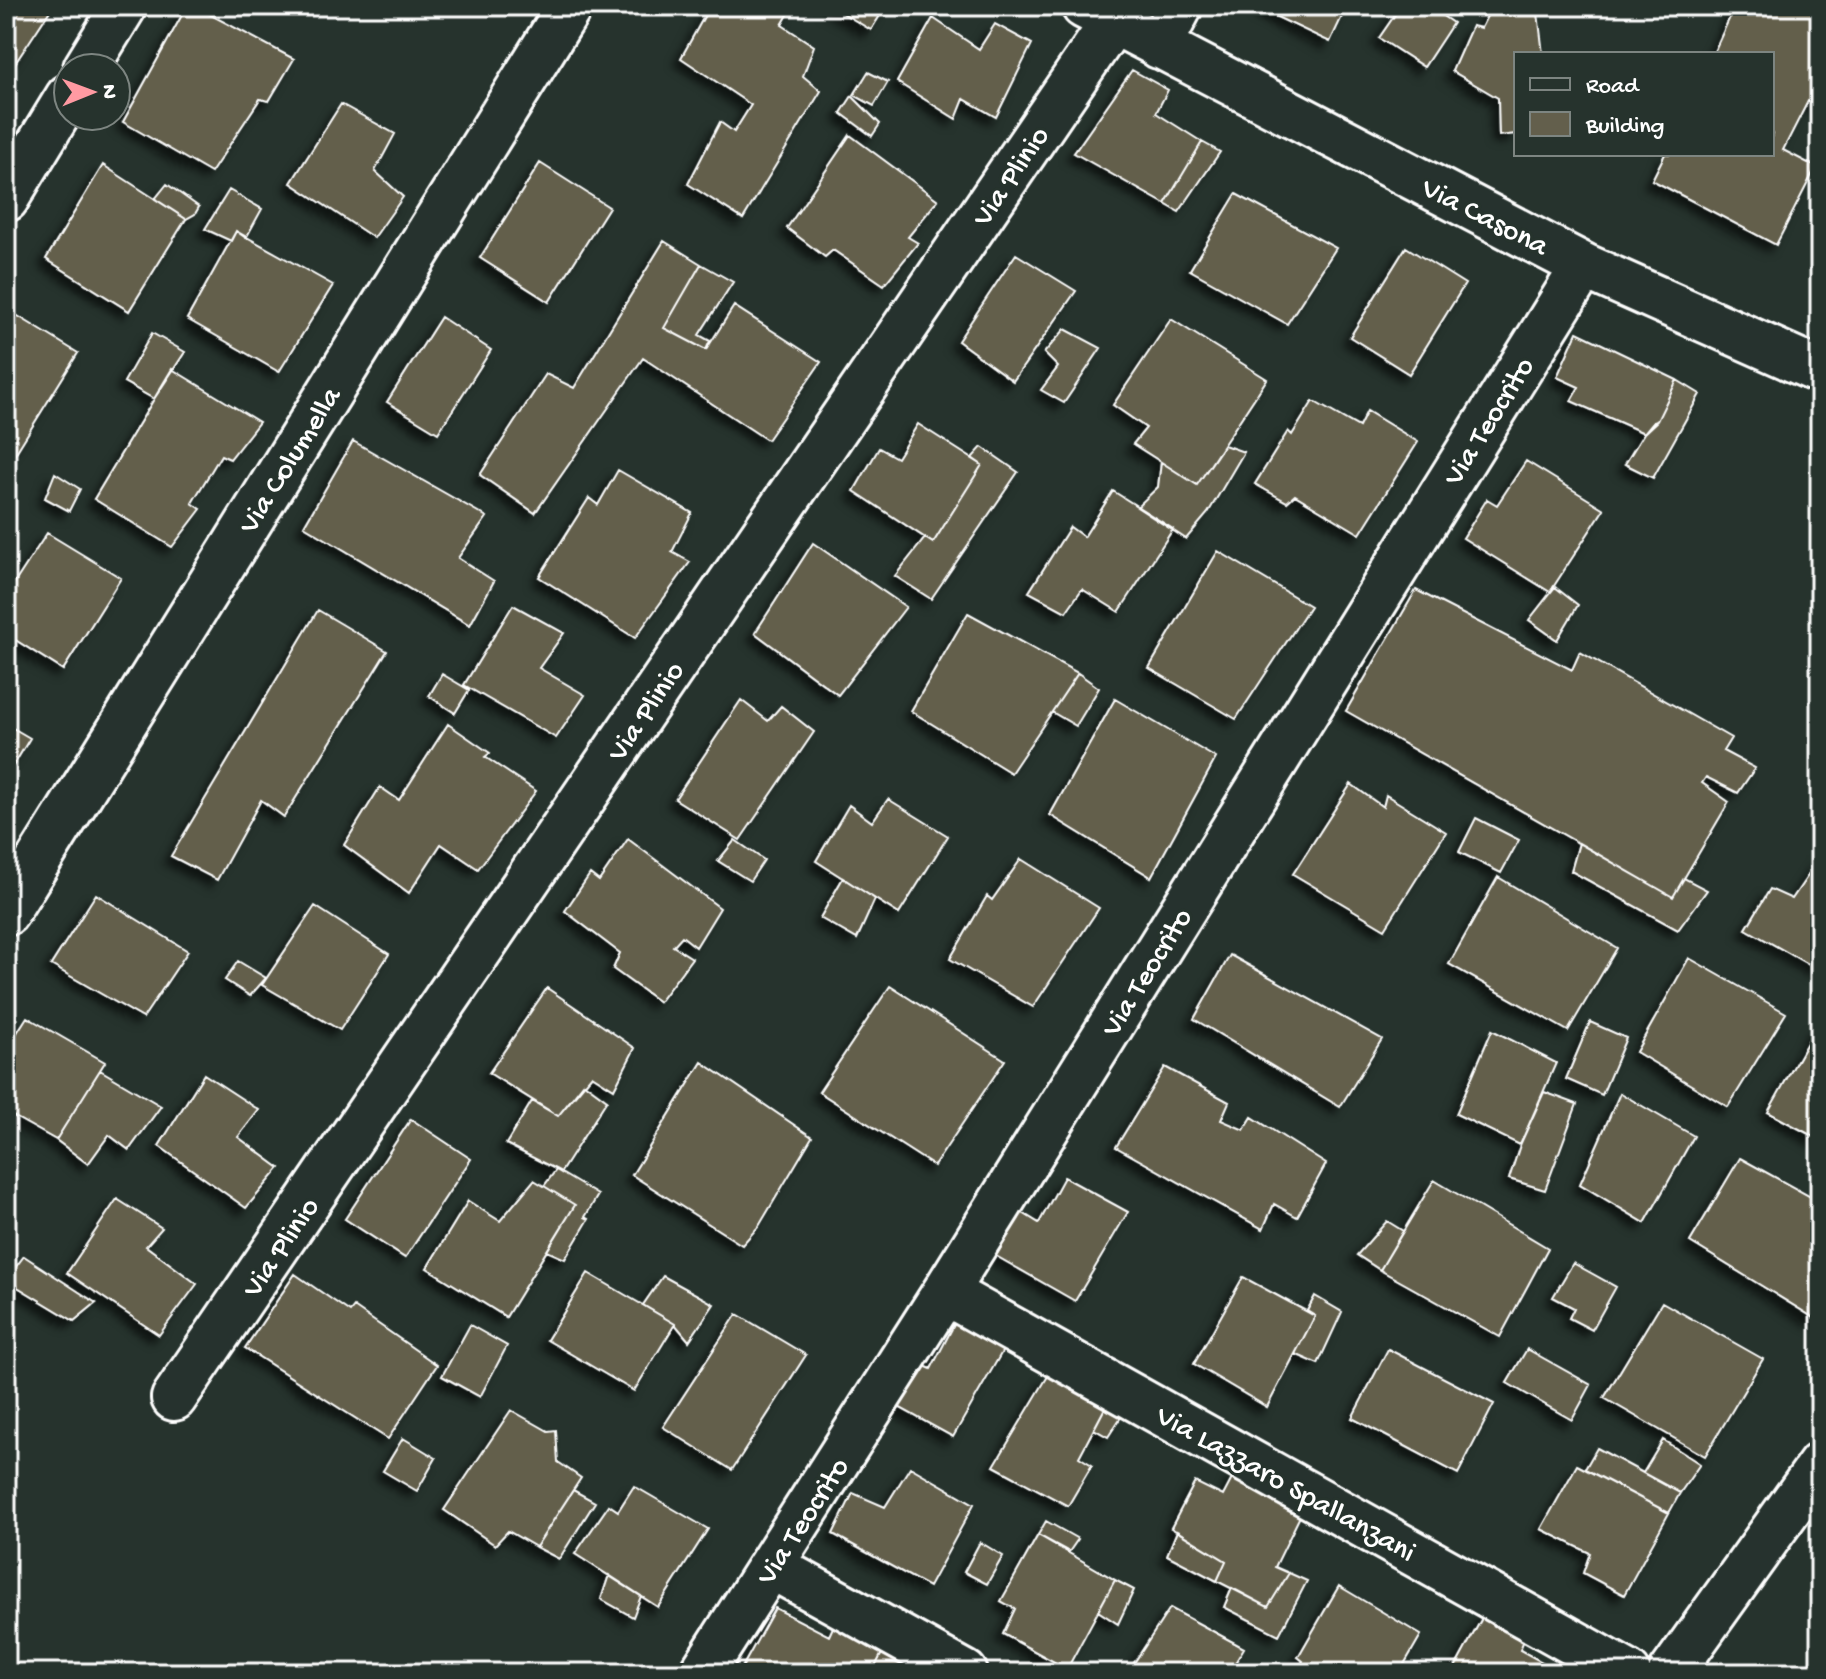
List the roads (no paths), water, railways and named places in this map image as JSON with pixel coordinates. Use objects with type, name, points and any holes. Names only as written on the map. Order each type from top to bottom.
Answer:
[{"type":"street","points":[[96,52],[124,6]]},
{"type":"street","name":"Via Columella","points":[[6,913],[570,6]]},
{"type":"street","points":[[1159,46],[1180,6]]},
{"type":"street","name":"Via Casona","points":[[1098,14],[1584,266],[1820,371]]},
{"type":"street","name":"Via Plinio","points":[[174,1398],[1098,14]]},
{"type":"street","points":[[6,199],[52,123]]},
{"type":"street","name":"Via Teocrito","points":[[702,1673],[945,1292],[1584,266]]},
{"type":"street","name":"Via Lazzaro Spallanzani","points":[[945,1292],[1628,1673]]},
{"type":"street","points":[[1671,1673],[1820,1465]]},
{"type":"street","points":[[771,1566],[965,1673]]}]
